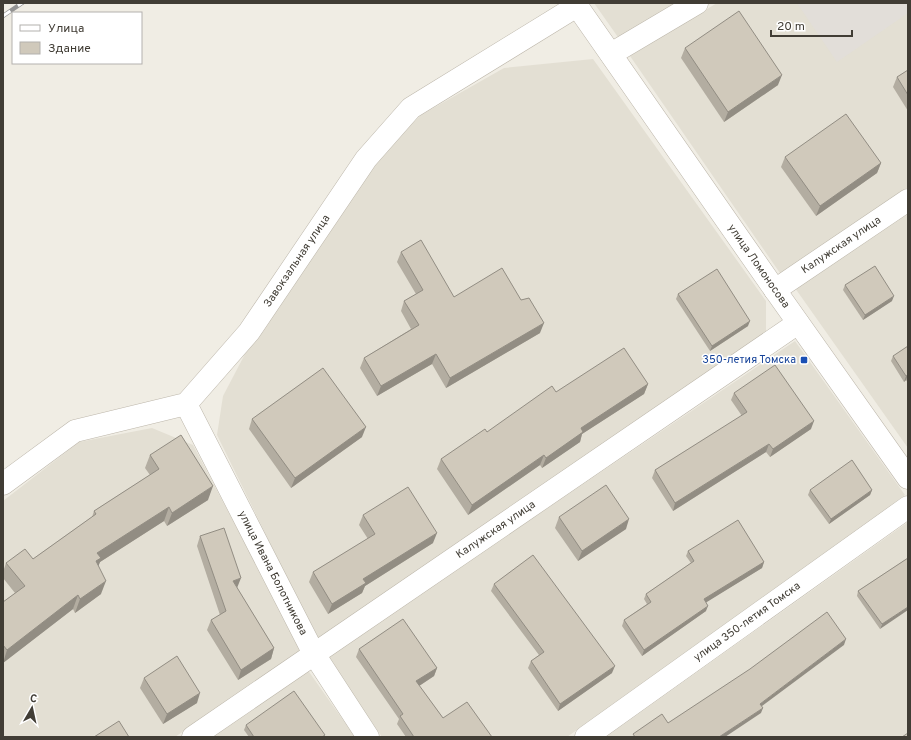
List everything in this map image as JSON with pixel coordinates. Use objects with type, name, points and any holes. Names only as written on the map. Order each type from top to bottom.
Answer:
[{"type":"street","points":[[611,54],[698,3]]},
{"type":"street","name":"улица Ломоносова","points":[[576,5],[908,478]]},
{"type":"street","name":"Завокзальная улица","points":[[186,404],[249,332],[366,159],[411,108],[576,5]]},
{"type":"street","name":"Калужская улица","points":[[775,290],[908,200]]},
{"type":"street","name":"Калужская улица","points":[[193,737],[798,323]]},
{"type":"street","points":[[3,484],[75,431],[186,404]]},
{"type":"street","name":"улица Ивана Болотникова","points":[[186,404],[314,654],[368,737]]},
{"type":"street","name":"улица 350-летия Томска","points":[[586,737],[908,507]]},
{"type":"shaded area","points":[[594,3],[680,3],[620,40]]},
{"type":"shaded area","points":[[717,3],[908,3],[908,187],[782,276],[630,56]]},
{"type":"shaded area","points":[[797,3],[908,3],[908,13],[837,62]]},
{"type":"shaded area","points":[[593,59],[766,301],[766,334],[318,641],[217,435],[223,396],[256,333],[372,162],[421,115],[504,68]]},
{"type":"shaded area","points":[[908,211],[908,448],[795,288]]},
{"type":"shaded area","points":[[795,341],[905,495],[567,737],[382,737],[327,657]]},
{"type":"shaded area","points":[[152,428],[193,445],[301,650],[175,737],[3,737],[3,501],[79,442]]},
{"type":"shaded area","points":[[908,522],[908,737],[606,737]]},
{"type":"shaded area","points":[[307,669],[355,737],[209,737]]},
{"type":"building","points":[[739,11],[782,75],[728,112],[685,48]]},
{"type":"building","points":[[908,70],[908,95],[897,77]]},
{"type":"building","points":[[846,114],[881,163],[820,206],[785,157]]},
{"type":"building","points":[[421,240],[454,297],[502,268],[521,300],[529,298],[544,323],[450,378],[436,354],[381,386],[364,358],[419,325],[404,301],[423,290],[401,252]]},
{"type":"building","points":[[875,266],[894,296],[865,315],[845,285]]},
{"type":"building","points":[[717,269],[750,321],[712,346],[678,294]]},
{"type":"building","points":[[908,346],[908,375],[906,376],[893,356]]},
{"type":"building","points":[[624,348],[648,384],[581,428],[583,432],[546,458],[544,455],[472,505],[441,459],[485,429],[487,432],[552,386],[556,392]]},
{"type":"building","points":[[775,365],[814,421],[773,449],[769,444],[675,503],[655,470],[747,412],[734,393]]},
{"type":"building","points":[[323,368],[366,427],[295,478],[252,419]]},
{"type":"building","points":[[181,435],[213,486],[172,513],[169,507],[97,553],[101,558],[96,561],[106,581],[80,599],[78,595],[7,650],[3,645],[3,602],[25,586],[6,563],[25,549],[33,559],[96,514],[94,511],[159,469],[150,455]]},
{"type":"building","points":[[852,460],[872,490],[831,519],[810,490]]},
{"type":"building","points":[[606,485],[629,519],[582,551],[559,517]]},
{"type":"building","points":[[408,487],[437,533],[363,579],[366,583],[332,604],[313,572],[375,534],[363,515]]},
{"type":"building","points":[[738,520],[764,562],[704,599],[708,606],[644,650],[624,620],[651,602],[646,594],[694,561],[688,551]]},
{"type":"building","points":[[224,528],[241,578],[233,581],[274,648],[241,670],[211,620],[226,611],[200,536]]},
{"type":"building","points":[[533,555],[615,666],[560,704],[531,661],[544,652],[494,584]]},
{"type":"building","points":[[908,558],[908,607],[882,624],[858,591]]},
{"type":"building","points":[[827,612],[846,639],[760,704],[763,708],[719,737],[635,737],[633,734],[662,714],[668,723],[750,669]]},
{"type":"building","points":[[403,619],[437,668],[416,681],[443,718],[467,702],[492,737],[414,737],[400,716],[403,714],[359,649]]},
{"type":"building","points":[[177,656],[200,693],[167,714],[144,678]]},
{"type":"building","points":[[294,691],[325,735],[322,737],[254,737],[246,725]]},
{"type":"building","points":[[119,721],[129,737],[94,737]]},
{"type":"building","points":[[908,733],[908,737],[902,737]]},
{"type":"railway","points":[[3,16],[22,3]]},
{"type":"place","name":"350-летия Томска","points":[[804,360]]}]
